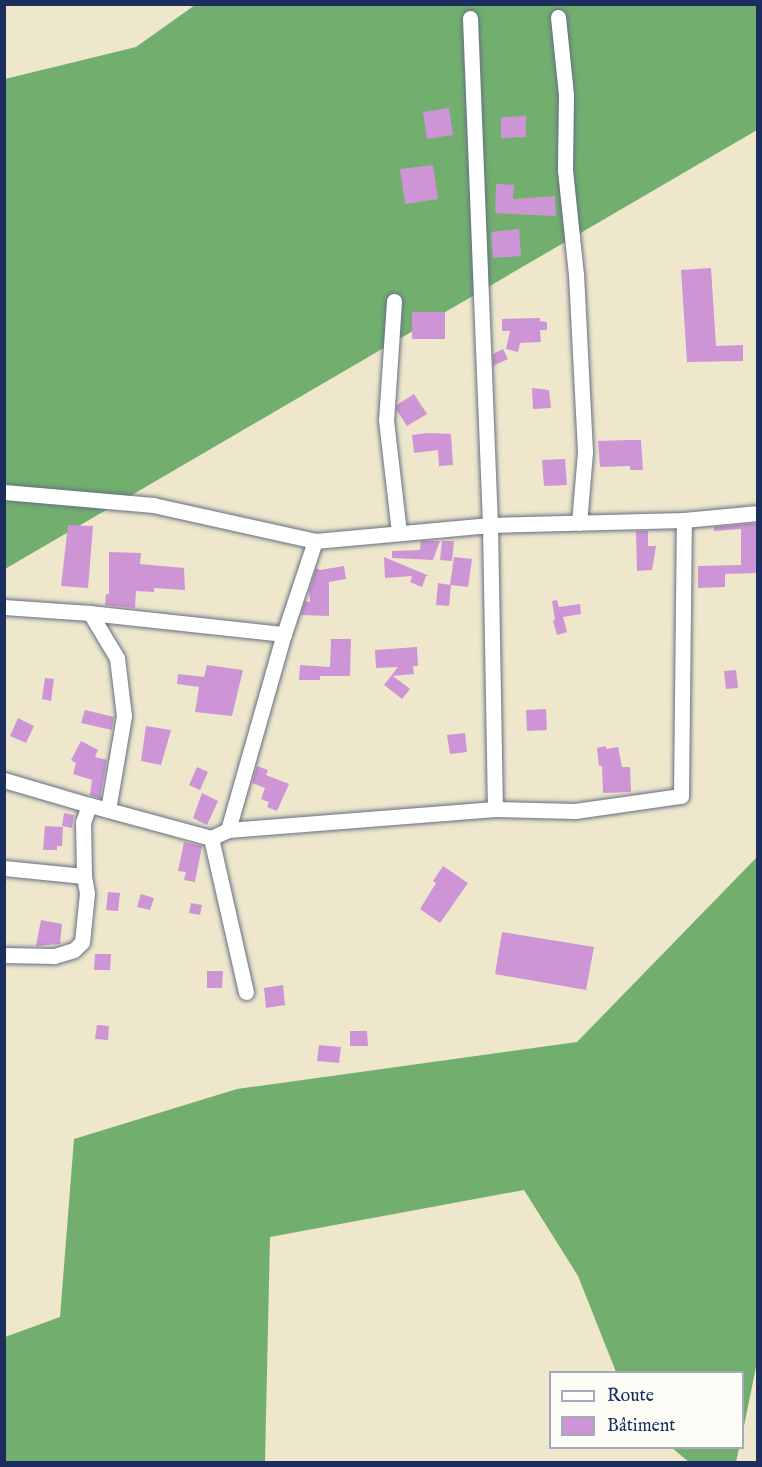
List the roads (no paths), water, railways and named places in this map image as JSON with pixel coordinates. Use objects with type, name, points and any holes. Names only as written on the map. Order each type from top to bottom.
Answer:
[{"type":"street","points":[[558,16],[566,95],[565,170],[576,274],[585,452],[579,523]]},
{"type":"street","points":[[470,18],[490,525],[495,809]]},
{"type":"street","points":[[394,301],[386,420],[399,532]]},
{"type":"street","points":[[4,492],[153,505],[315,541],[490,525],[684,520],[758,513]]},
{"type":"street","points":[[4,780],[211,838],[228,830],[495,809],[575,811],[681,796],[684,520]]},
{"type":"street","points":[[228,830],[284,634],[315,541]]},
{"type":"street","points":[[4,607],[90,613],[284,634]]},
{"type":"street","points":[[90,613],[117,658],[124,716],[108,810]]},
{"type":"street","points":[[4,956],[54,956],[74,950],[82,942],[87,893],[84,876],[83,822],[89,805]]},
{"type":"street","points":[[211,838],[246,992]]},
{"type":"street","points":[[4,868],[84,876]]}]
